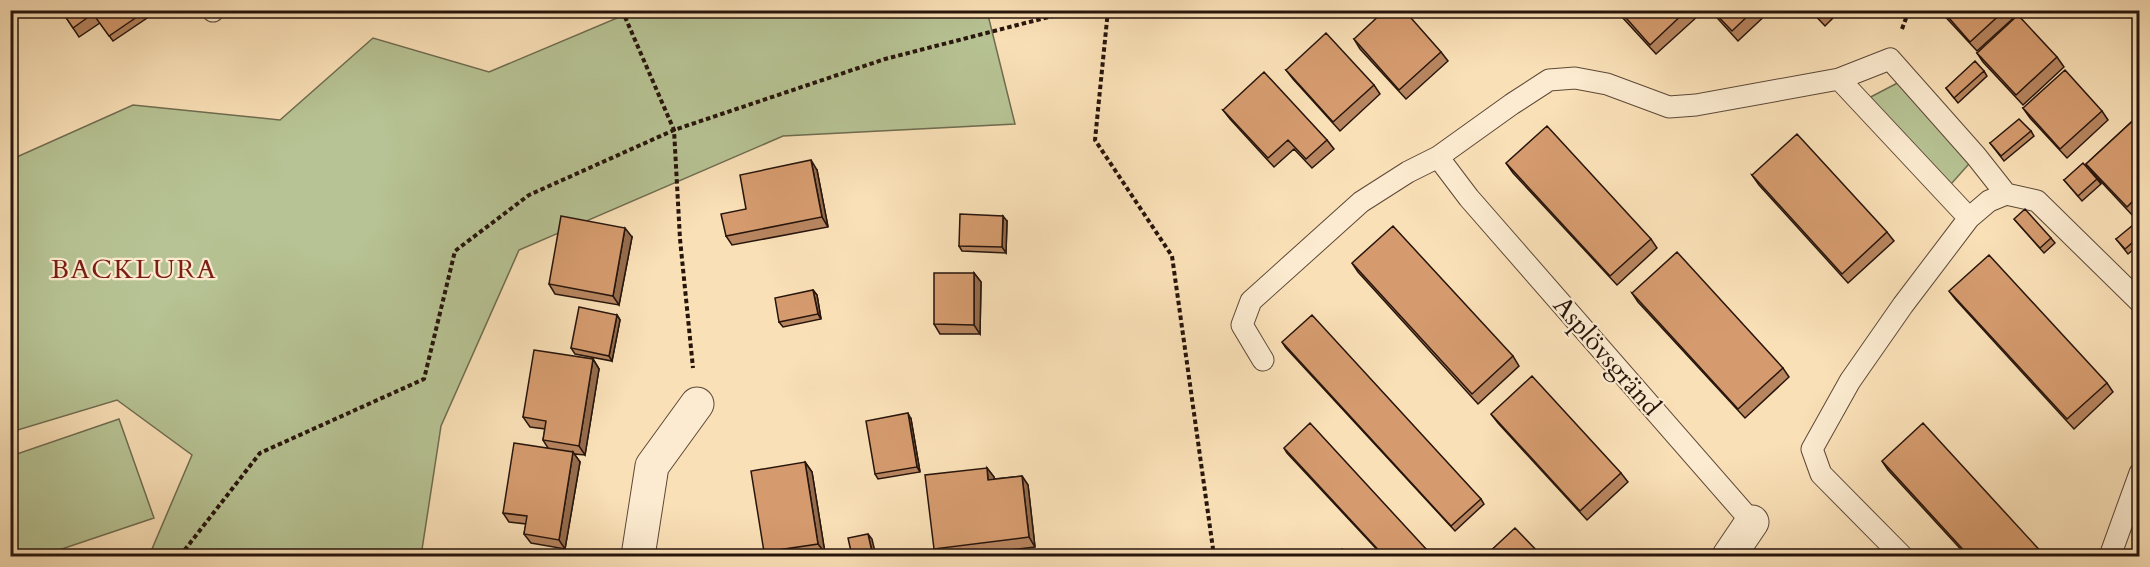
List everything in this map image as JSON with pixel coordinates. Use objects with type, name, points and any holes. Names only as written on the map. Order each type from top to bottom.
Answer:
[{"type":"street","points":[[638,556],[652,466],[697,404]]},
{"type":"street","name":"Asplövsgränd","points":[[1729,556],[1752,522]]},
{"type":"lane","points":[[1263,360],[1242,325],[1251,301],[1361,202],[1408,172],[1438,157],[1549,80],[1575,78],[1607,84],[1669,107],[1696,105],[1839,79],[1890,59],[1977,156],[2006,194]]},
{"type":"lane","points":[[1839,79],[1968,218]]},
{"type":"lane","name":"Asplövsgränd","points":[[1438,157],[1469,198],[1752,522]]},
{"type":"lane","points":[[1902,556],[1821,474],[1812,449],[1850,381],[1968,218],[1989,201],[2006,194],[2037,201],[2139,302]]},
{"type":"lane","points":[[2110,556],[2139,473]]},
{"type":"path","points":[[622,10],[674,130],[680,239],[697,404]]},
{"type":"path","points":[[180,556],[260,453],[424,379],[455,251],[529,195],[674,130],[885,59],[1076,10]]},
{"type":"path","points":[[1108,10],[1095,140],[1172,256],[1214,556]]},
{"type":"green space","points":[[636,10],[987,11],[1015,124],[783,136],[519,250],[441,426],[421,556],[149,556],[192,455],[117,400],[11,432],[10,160],[133,105],[280,120],[373,38],[489,72]]},
{"type":"green space","points":[[1907,78],[1976,156],[1944,192],[1861,102]]},
{"type":"green space","points":[[119,419],[154,518],[41,556],[11,556],[11,456]]},
{"type":"building","points":[[61,10],[98,10],[73,28]]},
{"type":"building","points":[[107,10],[147,10],[109,36],[96,18]]},
{"type":"building","points":[[1385,10],[1404,10],[1441,52],[1399,90],[1354,39]]},
{"type":"building","points":[[1619,10],[1687,10],[1650,45]]},
{"type":"building","points":[[1712,10],[1754,10],[1732,31]]},
{"type":"building","points":[[1813,10],[1824,10],[1818,16]]},
{"type":"building","points":[[1942,10],[2005,10],[1970,42]]},
{"type":"building","points":[[2018,15],[2057,57],[2016,95],[1977,53]]},
{"type":"building","points":[[1326,33],[1374,85],[1333,122],[1286,70]]},
{"type":"building","points":[[1975,61],[1984,71],[1954,98],[1946,88]]},
{"type":"building","points":[[2065,70],[2102,111],[2060,149],[2023,108]]},
{"type":"building","points":[[1264,72],[1327,140],[1306,159],[1288,140],[1268,158],[1223,110]]},
{"type":"building","points":[[2139,115],[2139,195],[2127,207],[2086,164]]},
{"type":"building","points":[[2019,119],[2031,131],[2001,156],[1990,143]]},
{"type":"building","points":[[1547,126],[1651,239],[1610,276],[1506,163]]},
{"type":"building","points":[[1797,134],[1887,232],[1842,274],[1752,175]]},
{"type":"building","points":[[811,160],[822,217],[726,236],[721,214],[746,209],[740,175]]},
{"type":"building","points":[[2083,163],[2097,179],[2078,196],[2064,180]]},
{"type":"building","points":[[2025,209],[2051,238],[2040,248],[2014,219]]},
{"type":"building","points":[[960,214],[1003,216],[1002,247],[959,246]]},
{"type":"building","points":[[561,216],[625,228],[613,296],[549,284]]},
{"type":"building","points":[[2133,225],[2139,232],[2139,237],[2125,249],[2116,239]]},
{"type":"building","points":[[1393,226],[1513,356],[1472,394],[1352,263]]},
{"type":"building","points":[[1677,252],[1783,368],[1738,409],[1632,293]]},
{"type":"building","points":[[1989,255],[2107,383],[2067,419],[1949,291]]},
{"type":"building","points":[[934,273],[974,273],[974,325],[934,324]]},
{"type":"building","points":[[813,290],[818,314],[779,322],[775,298]]},
{"type":"building","points":[[579,307],[617,315],[609,356],[571,348]]},
{"type":"building","points":[[1312,315],[1481,499],[1451,526],[1282,342]]},
{"type":"building","points":[[534,350],[593,359],[579,446],[543,440],[546,421],[523,417]]},
{"type":"building","points":[[1532,376],[1621,473],[1580,511],[1491,414]]},
{"type":"building","points":[[908,413],[917,467],[875,474],[866,421]]},
{"type":"building","points":[[1310,423],[1427,550],[1421,556],[1384,556],[1284,448]]},
{"type":"building","points":[[1923,423],[2045,556],[1969,556],[1882,461]]},
{"type":"building","points":[[514,443],[573,452],[559,540],[524,534],[527,516],[503,513]]},
{"type":"building","points":[[805,462],[818,544],[764,552],[751,471]]},
{"type":"building","points":[[987,468],[988,480],[1022,476],[1029,537],[934,549],[925,475]]},
{"type":"building","points":[[1515,528],[1542,556],[1485,556]]},
{"type":"building","points":[[868,534],[873,556],[852,556],[848,538]]},
{"type":"building","points":[[1342,549],[1349,556],[1333,556]]},
{"type":"building","points":[[555,550],[555,556],[496,556],[496,552]]},
{"type":"district","name":"BACKLURA","points":[[134,269]]}]
